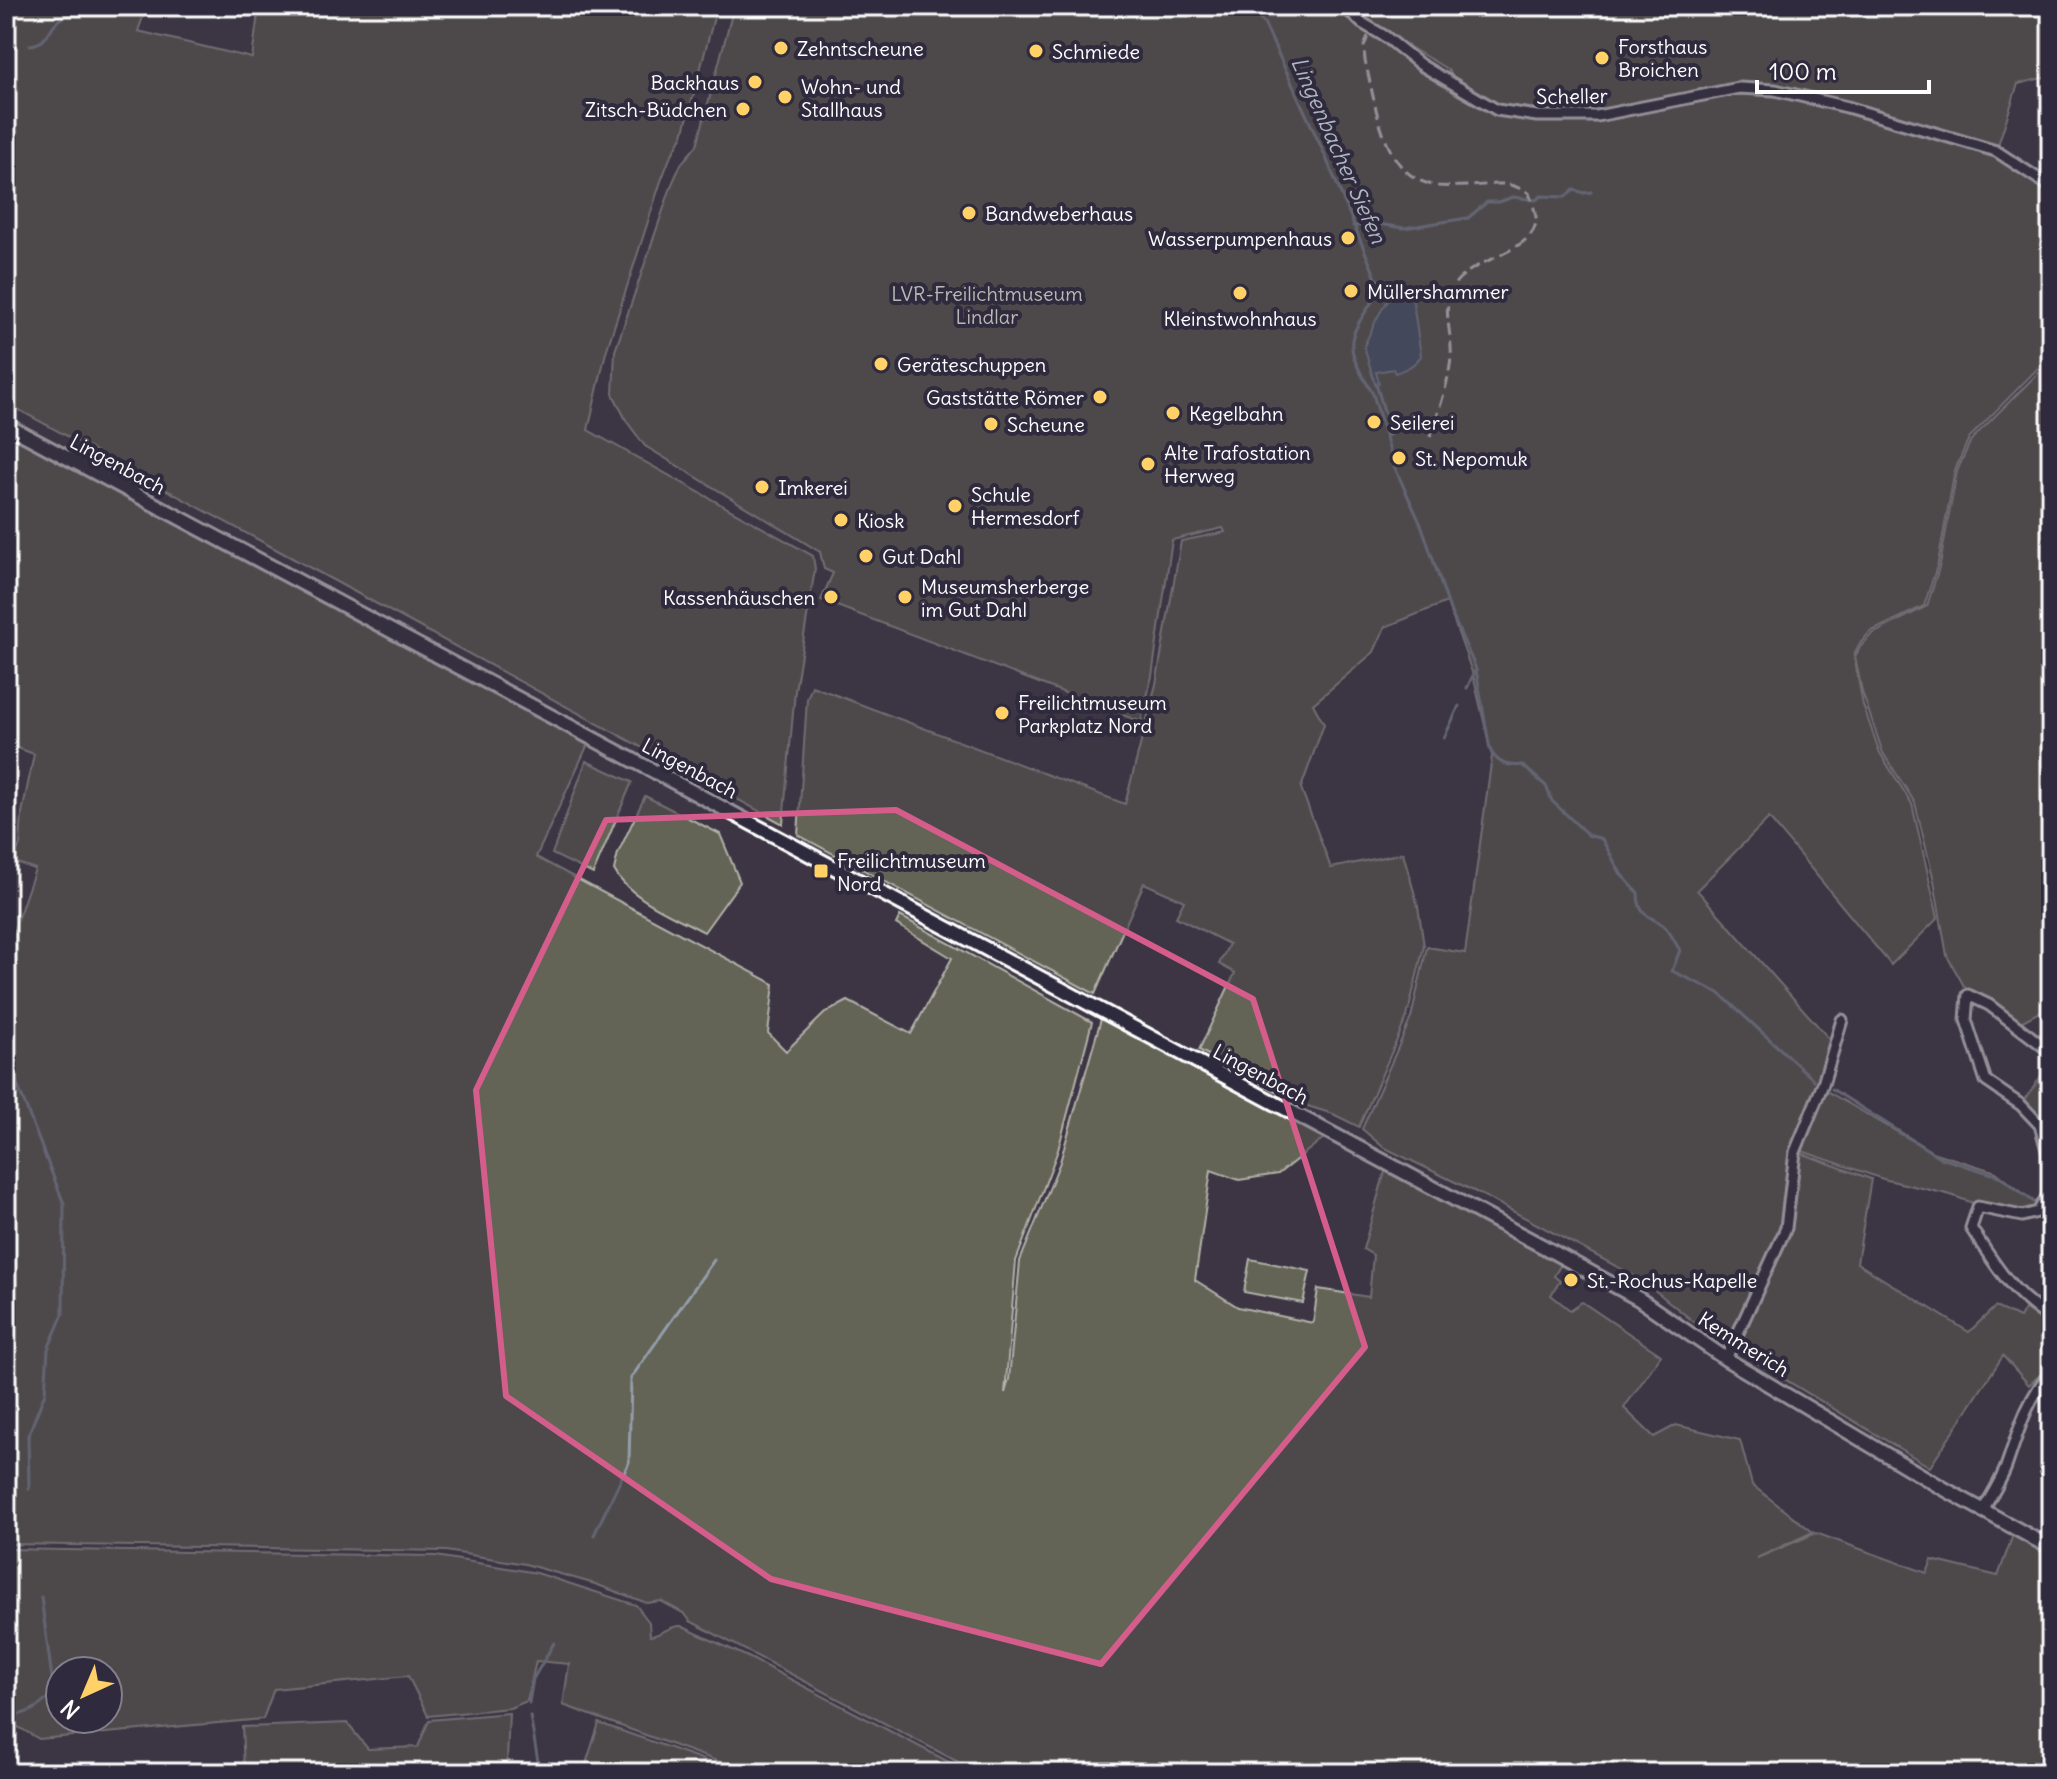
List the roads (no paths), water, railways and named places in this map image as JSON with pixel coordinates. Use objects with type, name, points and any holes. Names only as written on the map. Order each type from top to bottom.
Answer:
[{"type":"street","name":"Scheller","points":[[1344,6],[1362,23],[1386,37],[1421,65],[1497,110],[1537,116],[1597,116],[1739,88],[1775,90],[1847,107],[1996,151],[2051,187]]},
{"type":"street","name":"Lingenbach","points":[[6,425],[1354,1147]]},
{"type":"street","points":[[2051,1052],[1989,1005],[1968,995],[1966,1020],[1986,1081],[2021,1105],[2040,1125],[2051,1165]]},
{"type":"street","points":[[1726,1359],[1786,1228],[1795,1152],[1823,1084],[1842,1020]]},
{"type":"street","name":"Kemmerich","points":[[1354,1147],[1639,1299],[1726,1359],[1982,1512],[2051,1548]]},
{"type":"street","points":[[2051,1190],[2038,1212],[2022,1216],[1978,1207],[1971,1228],[2004,1280],[2029,1304],[2051,1319]]},
{"type":"street","points":[[1982,1512],[2005,1470],[2013,1438],[2036,1389],[2051,1372]]},
{"type":"water","points":[[1402,290],[1412,296],[1421,356],[1410,367],[1395,373],[1393,369],[1376,372],[1379,383],[1375,384],[1364,346],[1384,306]]},
{"type":"waterway","points":[[30,45],[42,41],[62,18],[90,6]]},
{"type":"waterway","name":"Lingenbacher Siefen","points":[[1245,6],[1264,23],[1324,153],[1376,278],[1382,285],[1353,335],[1353,355],[1373,394],[1395,468],[1422,527],[1450,610],[1476,669],[1467,688]]},
{"type":"waterway","points":[[1353,226],[1378,224],[1404,228],[1468,218],[1487,202],[1513,197],[1536,200],[1541,196],[1565,197],[1574,190],[1591,192]]},
{"type":"waterway","points":[[1376,384],[1391,434],[1386,436]]},
{"type":"waterway","name":"Lingenbacher Siefen","points":[[1476,670],[1490,750],[1496,759],[1504,764],[1522,765],[1546,786],[1552,801],[1588,835],[1602,839],[1621,874],[1638,893],[1640,908],[1665,927],[1680,950],[1672,971],[1719,993],[1814,1080]]},
{"type":"waterway","name":"Lingenbacher Siefen","points":[[1444,738],[1459,706]]},
{"type":"waterway","points":[[6,1064],[13,1074],[64,1204],[63,1314],[48,1349],[45,1393],[28,1436],[29,1489]]},
{"type":"waterway","name":"Lingenbacher Siefen","points":[[1832,1089],[1941,1158],[1999,1176],[2037,1204]]},
{"type":"waterway","points":[[594,1535],[629,1462],[631,1378],[714,1260]]},
{"type":"waterway","points":[[6,1714],[26,1713],[54,1693],[41,1597]]},
{"type":"waterway","points":[[529,1703],[533,1679],[554,1643]]},
{"type":"waterway","points":[[530,1716],[540,1773]]},
{"type":"railway","points":[[1373,6],[1375,16]]},
{"type":"railway","points":[[1368,36],[1364,47],[1365,61],[1378,118],[1393,155],[1404,169],[1419,180],[1438,186],[1513,186],[1529,193],[1536,217],[1534,229],[1527,238],[1463,275],[1450,293],[1450,368],[1430,437]]},
{"type":"place","name":"Zehntscheune","points":[[781,48]]},
{"type":"place","name":"Schmiede","points":[[1036,51]]},
{"type":"place","name":"Forsthaus Broichen","points":[[1602,58]]},
{"type":"place","name":"Backhaus","points":[[755,82]]},
{"type":"place","name":"Wohn- und Stallhaus","points":[[785,97]]},
{"type":"place","name":"Zitsch-Büdchen","points":[[743,109]]},
{"type":"place","name":"Bandweberhaus","points":[[969,213]]},
{"type":"place","name":"Wasserpumpenhaus","points":[[1348,238]]},
{"type":"place","name":"Müllershammer","points":[[1351,291]]},
{"type":"place","name":"Kleinstwohnhaus","points":[[1240,293]]},
{"type":"place","name":"Geräteschuppen","points":[[881,364]]},
{"type":"place","name":"Gaststätte Römer","points":[[1100,397]]},
{"type":"place","name":"Kegelbahn","points":[[1173,413]]},
{"type":"place","name":"Seilerei","points":[[1374,422]]},
{"type":"place","name":"Scheune","points":[[991,424]]},
{"type":"place","name":"St. Nepomuk","points":[[1399,458]]},
{"type":"place","name":"Alte Trafostation Herweg","points":[[1148,464]]},
{"type":"place","name":"Imkerei","points":[[762,487]]},
{"type":"place","name":"Schule Hermesdorf","points":[[955,506]]},
{"type":"place","name":"Kiosk","points":[[841,520]]},
{"type":"place","name":"Gut Dahl","points":[[866,556]]},
{"type":"place","name":"Kassenhäuschen","points":[[831,597]]},
{"type":"place","name":"Museumsherberge im Gut Dahl","points":[[905,597]]},
{"type":"place","name":"Freilichtmuseum Parkplatz Nord","points":[[1002,713]]},
{"type":"place","name":"Freilichtmuseum Nord","points":[[821,871]]},
{"type":"place","name":"St.-Rochus-Kapelle","points":[[1571,1280]]},
{"type":"park label","name":"LVR-Freilichtmuseum Lindlar","points":[[987,304]]}]
